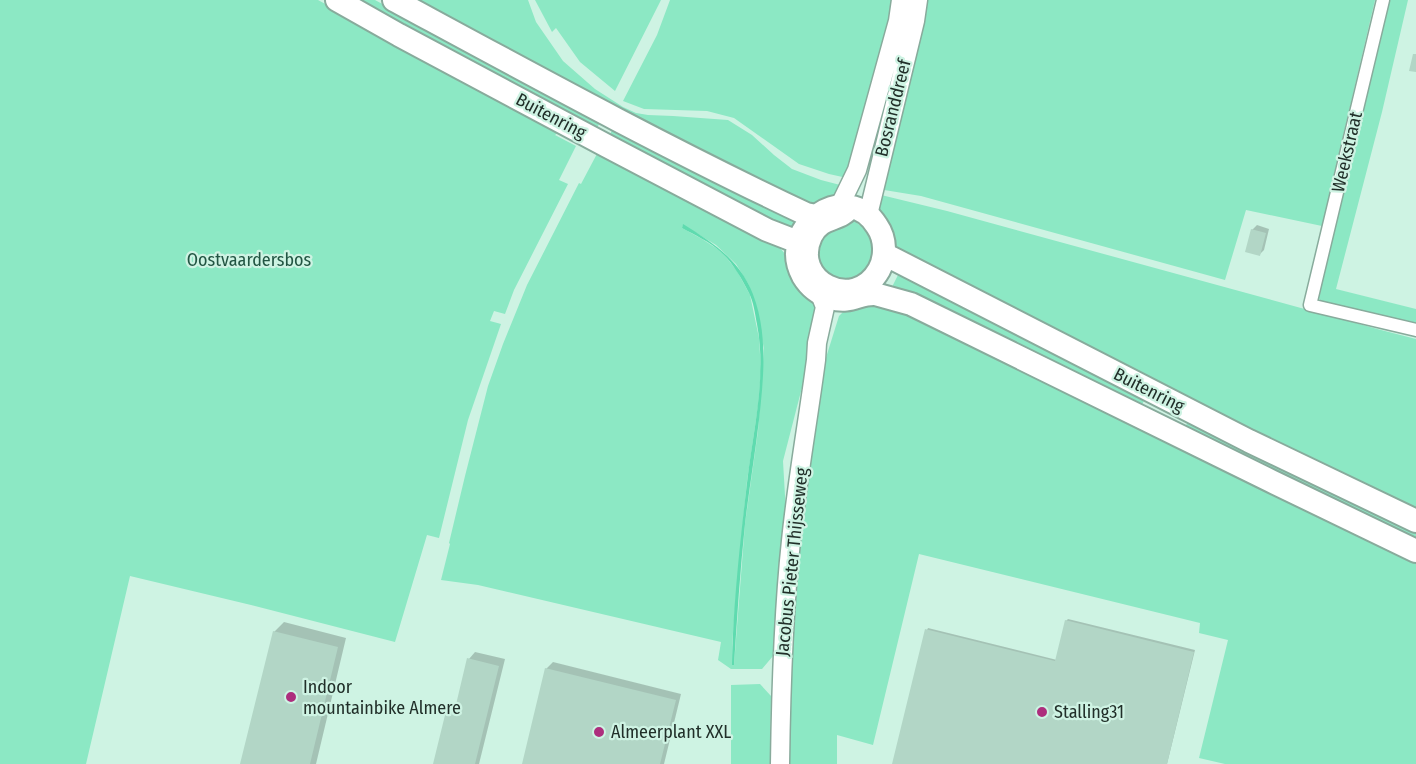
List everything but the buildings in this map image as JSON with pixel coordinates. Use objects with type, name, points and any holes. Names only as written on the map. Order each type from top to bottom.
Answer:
[{"type":"highway","name":"Buitenring","points":[[337,0],[766,230],[793,249],[800,250]]},
{"type":"highway","name":"Buitenring","points":[[394,0],[694,160],[806,214],[843,211]]},
{"type":"highway","points":[[800,250],[809,242],[817,226],[843,215],[843,211]]},
{"type":"highway","points":[[843,211],[873,220],[881,233],[884,247],[878,270],[848,292],[805,279],[799,267],[800,250],[807,225],[843,211]]},
{"type":"highway","name":"Buitenring","points":[[884,254],[1239,436],[1416,521]]},
{"type":"highway","name":"Buitenring","points":[[848,292],[879,287],[903,301],[1416,551]]},
{"type":"street","name":"Bosranddreef","points":[[843,211],[857,186],[857,170],[898,21],[901,0]]},
{"type":"street","name":"Bosranddreef","points":[[843,211],[873,190],[915,21],[918,0]]},
{"type":"street","name":"Weekstraat","points":[[1383,0],[1310,305],[1416,330]]},
{"type":"street","name":"Jacobus Pieter Thijsseweg","points":[[780,764],[781,675],[790,550],[825,307],[824,301],[848,292]]},
{"type":"green space","name":"Oostvaardersbos","points":[[0,0],[318,0],[559,132],[555,135],[576,146],[559,180],[568,184],[514,290],[505,314],[494,311],[490,321],[501,324],[468,420],[439,538],[427,535],[395,642],[130,576],[86,764],[0,764]]},
{"type":"green space","points":[[347,0],[375,0],[600,122],[594,134]]},
{"type":"green space","points":[[408,0],[528,0],[536,22],[563,61],[595,89],[623,107],[648,115],[728,120],[752,135],[792,169],[844,186],[840,195],[811,207]]},
{"type":"green space","points":[[535,0],[661,0],[615,91],[580,62],[556,28],[552,32]]},
{"type":"green space","points":[[670,0],[898,0],[847,178],[799,164],[734,118],[707,111],[644,109],[623,101],[657,35]]},
{"type":"green space","points":[[927,0],[1375,0],[1322,226],[1246,210],[1225,280],[921,196],[878,189]]},
{"type":"green space","points":[[1388,0],[1408,0],[1382,112],[1336,289],[1416,309],[1416,329],[1323,304],[1318,297]]},
{"type":"green space","points":[[614,126],[801,218],[793,237],[607,141]]},
{"type":"green space","points":[[599,150],[735,221],[780,248],[791,261],[815,307],[807,368],[783,461],[786,513],[773,656],[762,669],[731,669],[718,660],[721,642],[478,585],[441,580],[488,386],[527,285],[579,183],[581,184]],"holes":[[[683,225],[716,245],[736,264],[749,285],[764,348],[758,431],[745,524],[734,665],[732,645],[737,584],[761,371],[759,338],[750,295],[737,271],[722,252],[682,228]]]},
{"type":"green space","points":[[877,194],[1416,339],[1416,513],[895,251],[877,212]]},
{"type":"green space","points":[[854,221],[868,234],[872,242],[872,252],[868,265],[860,274],[850,278],[839,278],[822,266],[819,256],[821,243],[828,233]]},
{"type":"green space","points":[[901,269],[1008,322],[1063,359],[1145,399],[1139,410],[892,287]]},
{"type":"green space","points":[[864,301],[900,307],[1416,560],[1416,764],[1225,764],[1199,758],[1228,640],[1199,633],[1200,623],[919,554],[873,745],[837,735],[837,764],[787,764],[788,662],[802,508],[824,364],[839,316]]},
{"type":"green space","points":[[1189,419],[1416,529],[1416,545],[1183,432]]},
{"type":"green space","points":[[760,684],[771,696],[770,764],[731,764],[731,685]]},
{"type":"shaded area","points":[[683,224],[729,257],[743,275],[755,301],[762,334],[762,386],[745,524],[734,665],[732,665],[735,597],[760,384],[760,344],[752,301],[737,271],[721,252],[682,228]]},
{"type":"place","name":"Indoor mountainbike Almere","points":[[291,697]]},
{"type":"place","name":"Stalling31","points":[[1042,712]]},
{"type":"place","name":"Almeerplant XXL","points":[[599,732]]}]
